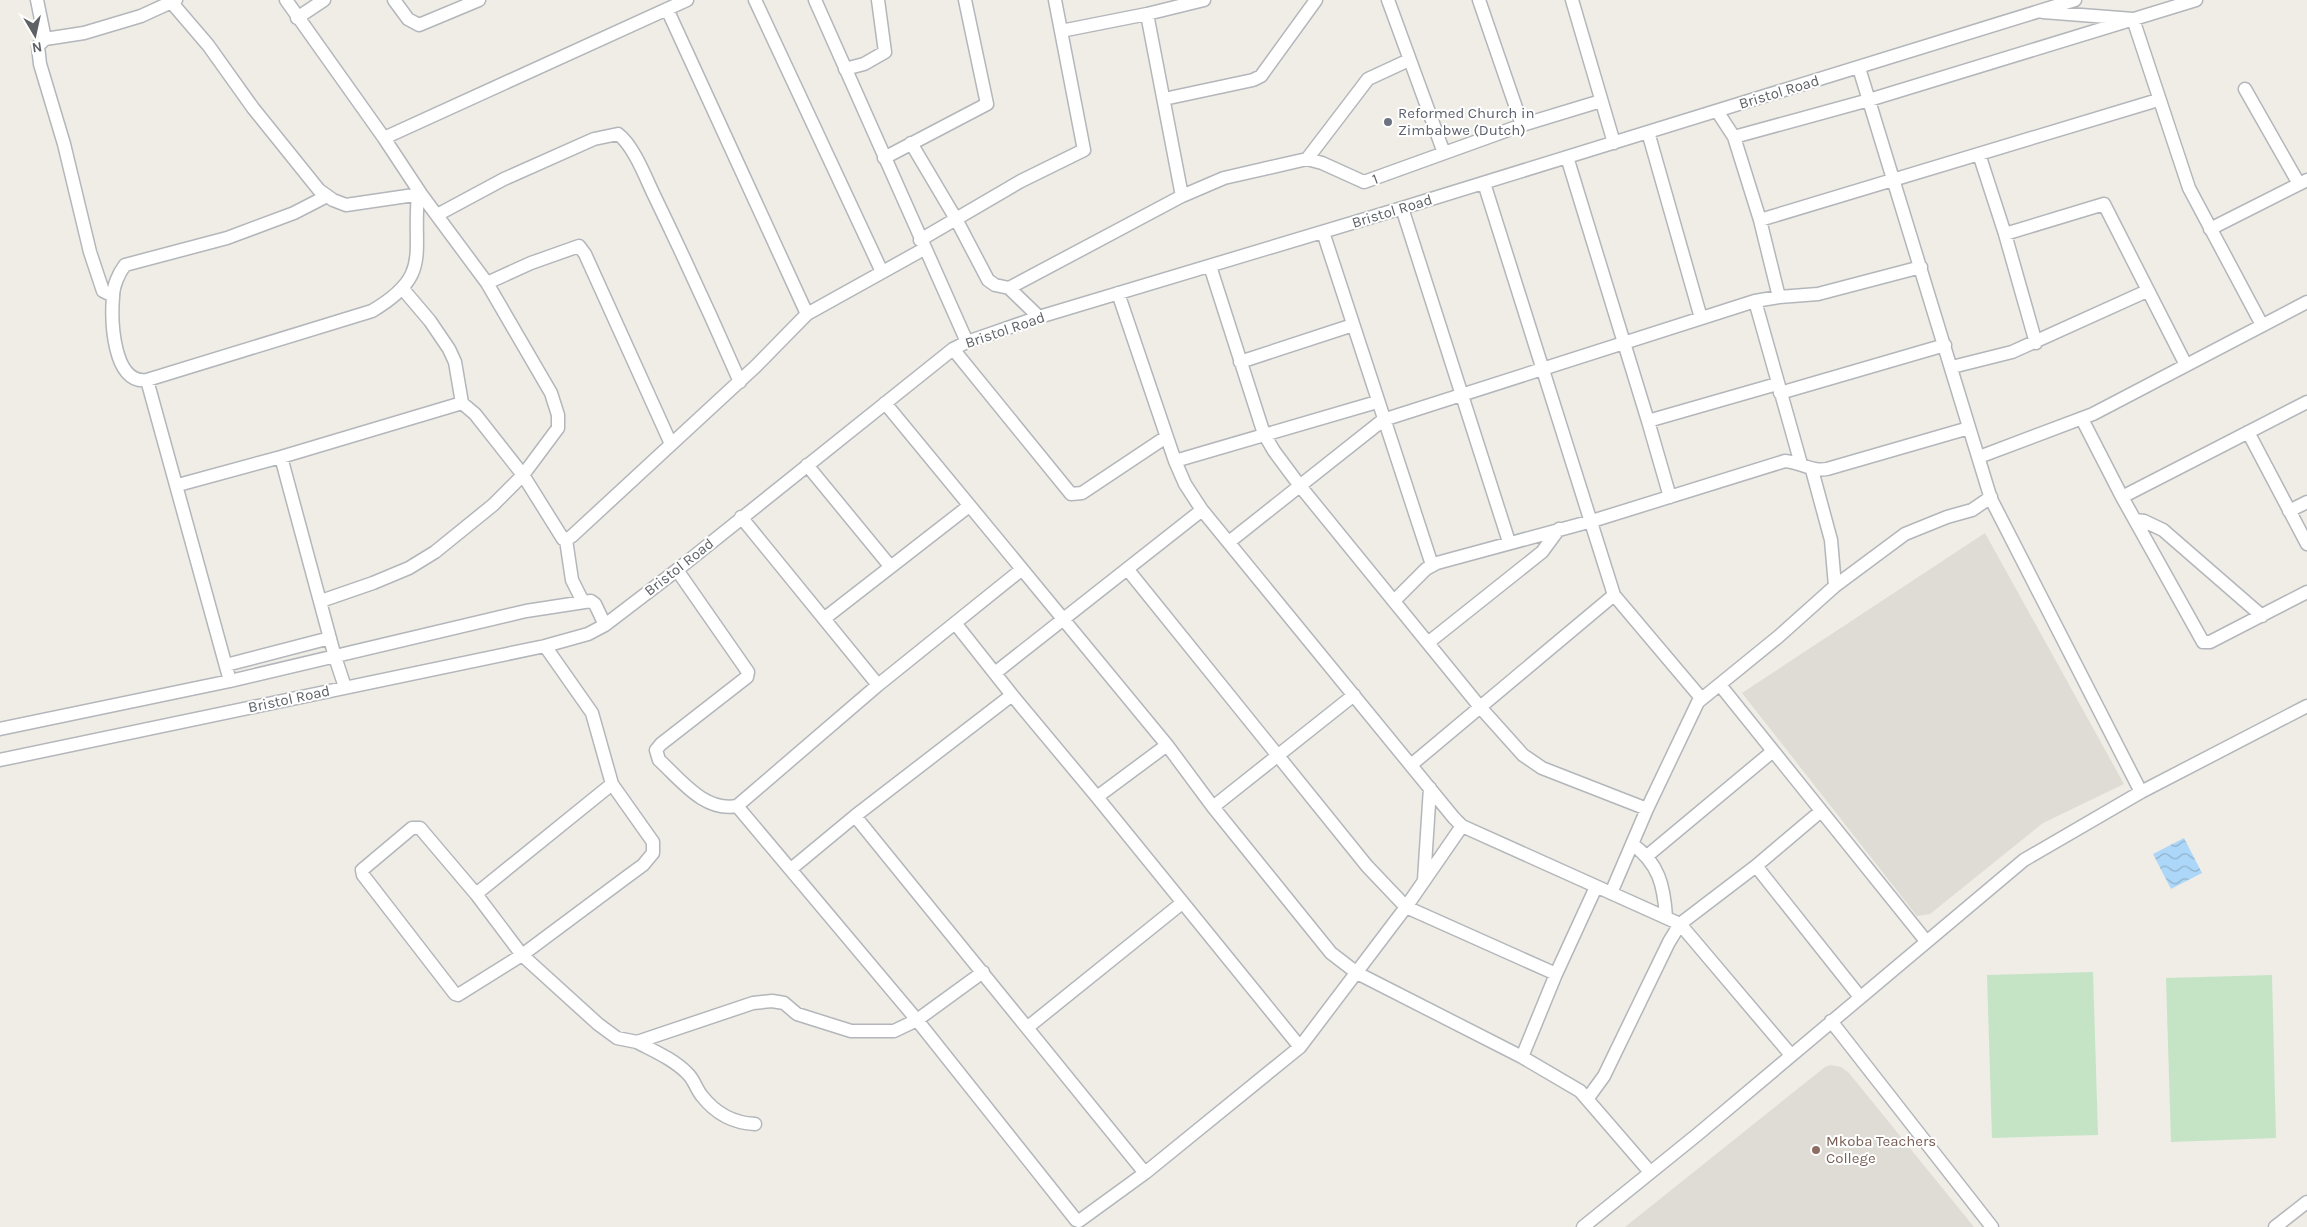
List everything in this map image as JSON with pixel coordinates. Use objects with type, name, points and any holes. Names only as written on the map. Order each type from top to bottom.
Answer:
[{"type":"street","points":[[37,0],[45,39]]},
{"type":"street","points":[[286,0],[384,138],[420,195],[487,283],[551,394],[558,415],[558,428],[523,475],[492,505],[436,552],[400,572],[321,601]]},
{"type":"street","points":[[297,18],[324,0]]},
{"type":"street","points":[[394,0],[408,19],[419,25],[479,0]]},
{"type":"street","points":[[384,138],[687,0]]},
{"type":"street","points":[[756,0],[882,272]]},
{"type":"street","points":[[815,0],[967,342]]},
{"type":"street","points":[[845,69],[864,64],[885,52],[878,0]]},
{"type":"street","points":[[884,158],[987,104],[965,0]]},
{"type":"street","points":[[566,540],[740,382],[807,314],[882,272],[956,219],[1021,181],[1084,150],[1055,0]]},
{"type":"street","points":[[1061,31],[1147,14],[1204,0]]},
{"type":"street","points":[[1164,99],[1253,80],[1260,76],[1316,0]]},
{"type":"street","points":[[1388,0],[1444,153]]},
{"type":"street","points":[[1479,0],[1522,125]]},
{"type":"street","points":[[1572,0],[1614,143]]},
{"type":"street","name":"Bristol Road","points":[[0,760],[545,646],[588,634],[605,625],[677,570],[885,402],[953,349],[967,342],[1039,317],[1567,158],[2075,0]]},
{"type":"street","points":[[1734,137],[1870,100],[2196,0]]},
{"type":"street","points":[[112,296],[103,291],[90,252],[64,144],[40,64],[38,46],[45,39],[84,33],[141,16],[174,2],[319,190],[332,200],[351,205],[420,195]]},
{"type":"street","points":[[667,9],[807,314]]},
{"type":"street","points":[[2038,12],[2133,20]]},
{"type":"street","points":[[1147,14],[1182,196]]},
{"type":"street","points":[[2133,20],[2158,100],[2189,188],[2262,325]]},
{"type":"street","points":[[1010,288],[1182,196],[1232,175],[1307,159],[1368,80],[1409,60]]},
{"type":"street","points":[[1859,68],[1991,497],[2141,792]]},
{"type":"street","points":[[2210,229],[2303,182],[2245,89]]},
{"type":"street","points":[[1760,220],[2158,100]]},
{"type":"street","name":"1","points":[[1307,159],[1322,163],[1364,182],[1522,125],[1601,101]]},
{"type":"street","points":[[1717,111],[1734,137],[1760,220],[1780,297]]},
{"type":"street","points":[[1648,132],[1701,318]]},
{"type":"street","points":[[437,215],[504,179],[594,139],[618,134],[623,138],[640,167],[684,257],[740,382]]},
{"type":"street","points":[[912,143],[956,219],[988,280],[995,285],[1010,288],[1039,317]]},
{"type":"street","points":[[1979,154],[2005,234],[2036,343]]},
{"type":"street","points":[[1567,158],[1670,497]]},
{"type":"street","points":[[1484,183],[1544,368],[1614,595],[1701,698]]},
{"type":"street","points":[[327,196],[294,213],[227,238],[125,265],[118,277],[112,296],[113,333],[124,371],[135,379],[147,380],[359,316],[387,302],[409,282],[415,265],[420,195]]},
{"type":"street","points":[[2005,234],[2104,204],[2186,365]]},
{"type":"street","points":[[1402,208],[1509,542]]},
{"type":"street","points":[[1323,232],[1377,402],[1432,565]]},
{"type":"street","points":[[487,283],[531,263],[579,246],[585,254],[671,444]]},
{"type":"street","points":[[1210,266],[1264,434],[1300,486],[1480,706],[1523,755],[1534,763],[1647,808]]},
{"type":"street","points":[[1230,542],[1383,420],[1755,301],[1818,294],[1921,267]]},
{"type":"street","points":[[402,288],[430,321],[449,349],[454,362],[462,403],[475,414],[523,475],[563,539],[566,540],[572,580],[583,602]]},
{"type":"street","points":[[1952,368],[2005,355],[2036,343],[2147,291]]},
{"type":"street","points":[[1118,293],[1166,436],[1185,484],[1202,510],[1462,826],[1596,888],[1680,924],[1791,1055]]},
{"type":"street","points":[[1755,301],[1778,389],[1831,540],[1835,586]]},
{"type":"street","points":[[1979,457],[2082,419],[2307,302]]},
{"type":"street","points":[[1240,362],[1353,325]]},
{"type":"street","points":[[1648,420],[1778,389],[1945,345]]},
{"type":"street","points":[[953,349],[1071,494],[1082,492],[1166,436]]},
{"type":"street","points":[[147,380],[178,485],[230,681]]},
{"type":"street","points":[[885,402],[1062,620],[1167,745],[1213,807],[1320,942],[1336,958],[1357,973],[1522,1057],[1580,1091],[1650,1172]]},
{"type":"street","points":[[1175,461],[1377,402]]},
{"type":"street","points":[[2122,497],[2307,402]]},
{"type":"street","points":[[178,485],[281,457],[462,403]]},
{"type":"street","points":[[2082,419],[2122,497],[2203,642],[2210,642],[2307,592]]},
{"type":"street","points":[[1395,600],[1432,565],[1509,542],[1592,521],[1785,461],[1806,467],[1827,469],[1969,428]]},
{"type":"street","points":[[2248,432],[2307,544]]},
{"type":"street","points":[[281,457],[335,657],[345,687]]},
{"type":"street","points":[[807,465],[890,566]]},
{"type":"street","points":[[1611,894],[1647,808],[1688,719],[1701,698],[1720,685],[1835,586],[1905,534],[1947,517],[1972,510],[1991,497]]},
{"type":"street","points":[[2289,511],[2307,502]]},
{"type":"street","points":[[825,618],[969,506]]},
{"type":"street","points":[[995,673],[1202,510]]},
{"type":"street","points":[[742,517],[878,685]]},
{"type":"street","points":[[2135,520],[2144,520],[2163,530],[2262,616]]},
{"type":"street","points":[[1429,642],[1542,552],[1559,529]]},
{"type":"street","points":[[677,570],[748,672],[747,677],[740,683],[661,744],[656,750],[657,755],[659,760],[687,787],[709,803],[727,808],[737,806],[878,685],[1021,570]]},
{"type":"street","points":[[1128,570],[1367,866],[1406,907],[1556,974]]},
{"type":"street","points":[[1411,765],[1614,595]]},
{"type":"street","points":[[0,729],[230,681],[465,624],[583,602],[591,601],[595,604],[605,625]]},
{"type":"street","points":[[955,623],[1300,1047]]},
{"type":"street","points":[[226,665],[330,638]]},
{"type":"street","points":[[545,646],[592,713],[612,784],[653,842],[653,853],[628,876],[522,955],[462,995],[454,994],[363,875],[362,870],[412,828],[420,828],[476,894],[522,955],[598,1024],[617,1038],[637,1042],[666,1057],[687,1073],[702,1096],[727,1119],[755,1124]]},
{"type":"street","points":[[1720,685],[1926,941]]},
{"type":"street","points":[[792,869],[855,816],[1012,695]]},
{"type":"street","points":[[1213,807],[1354,695]]},
{"type":"street","points":[[1583,1227],[2024,860],[2141,792],[2307,706]]},
{"type":"street","points":[[1097,797],[1167,745]]},
{"type":"street","points":[[1647,856],[1773,751]]},
{"type":"street","points":[[476,894],[612,784]]},
{"type":"street","points":[[1424,880],[1430,788]]},
{"type":"street","points":[[737,806],[792,869],[917,1020],[1076,1220],[1083,1220],[1145,1173],[1300,1047],[1406,907],[1462,826]]},
{"type":"street","points":[[1588,1098],[1604,1076],[1669,942],[1680,924],[1756,866],[1821,811]]},
{"type":"street","points":[[855,816],[1145,1173]]},
{"type":"street","points":[[1632,844],[1647,856],[1662,884],[1666,917]]},
{"type":"street","points":[[1756,866],[1860,997]]},
{"type":"street","points":[[1522,1057],[1556,974],[1596,888]]},
{"type":"street","points":[[1028,1027],[1182,903]]},
{"type":"street","points":[[637,1042],[746,1005],[772,1001],[784,1003],[797,1014],[851,1031],[894,1031],[917,1020],[982,972]]},
{"type":"street","points":[[1831,1021],[1992,1227]]},
{"type":"street","points":[[2275,1227],[2307,1202]]},
{"type":"shaded area","points":[[1985,533],[2124,784],[2043,823],[1930,914],[1917,916],[1742,693]]},
{"type":"shaded area","name":"Mkoba Teachers College","points":[[1831,1065],[1841,1067],[1849,1073],[1974,1227],[1625,1227],[1825,1067]]},
{"type":"green space","points":[[2093,972],[2098,1135],[1992,1138],[1987,975]]},
{"type":"green space","points":[[2272,975],[2276,1138],[2171,1142],[2166,978]]},
{"type":"water","points":[[2184,838],[2202,873],[2171,889],[2153,854]]},
{"type":"place","name":"Reformed Church in Zimbabwe (Dutch)","points":[[1388,122]]},
{"type":"place","name":"Mkoba Teachers College","points":[[1816,1150]]}]
